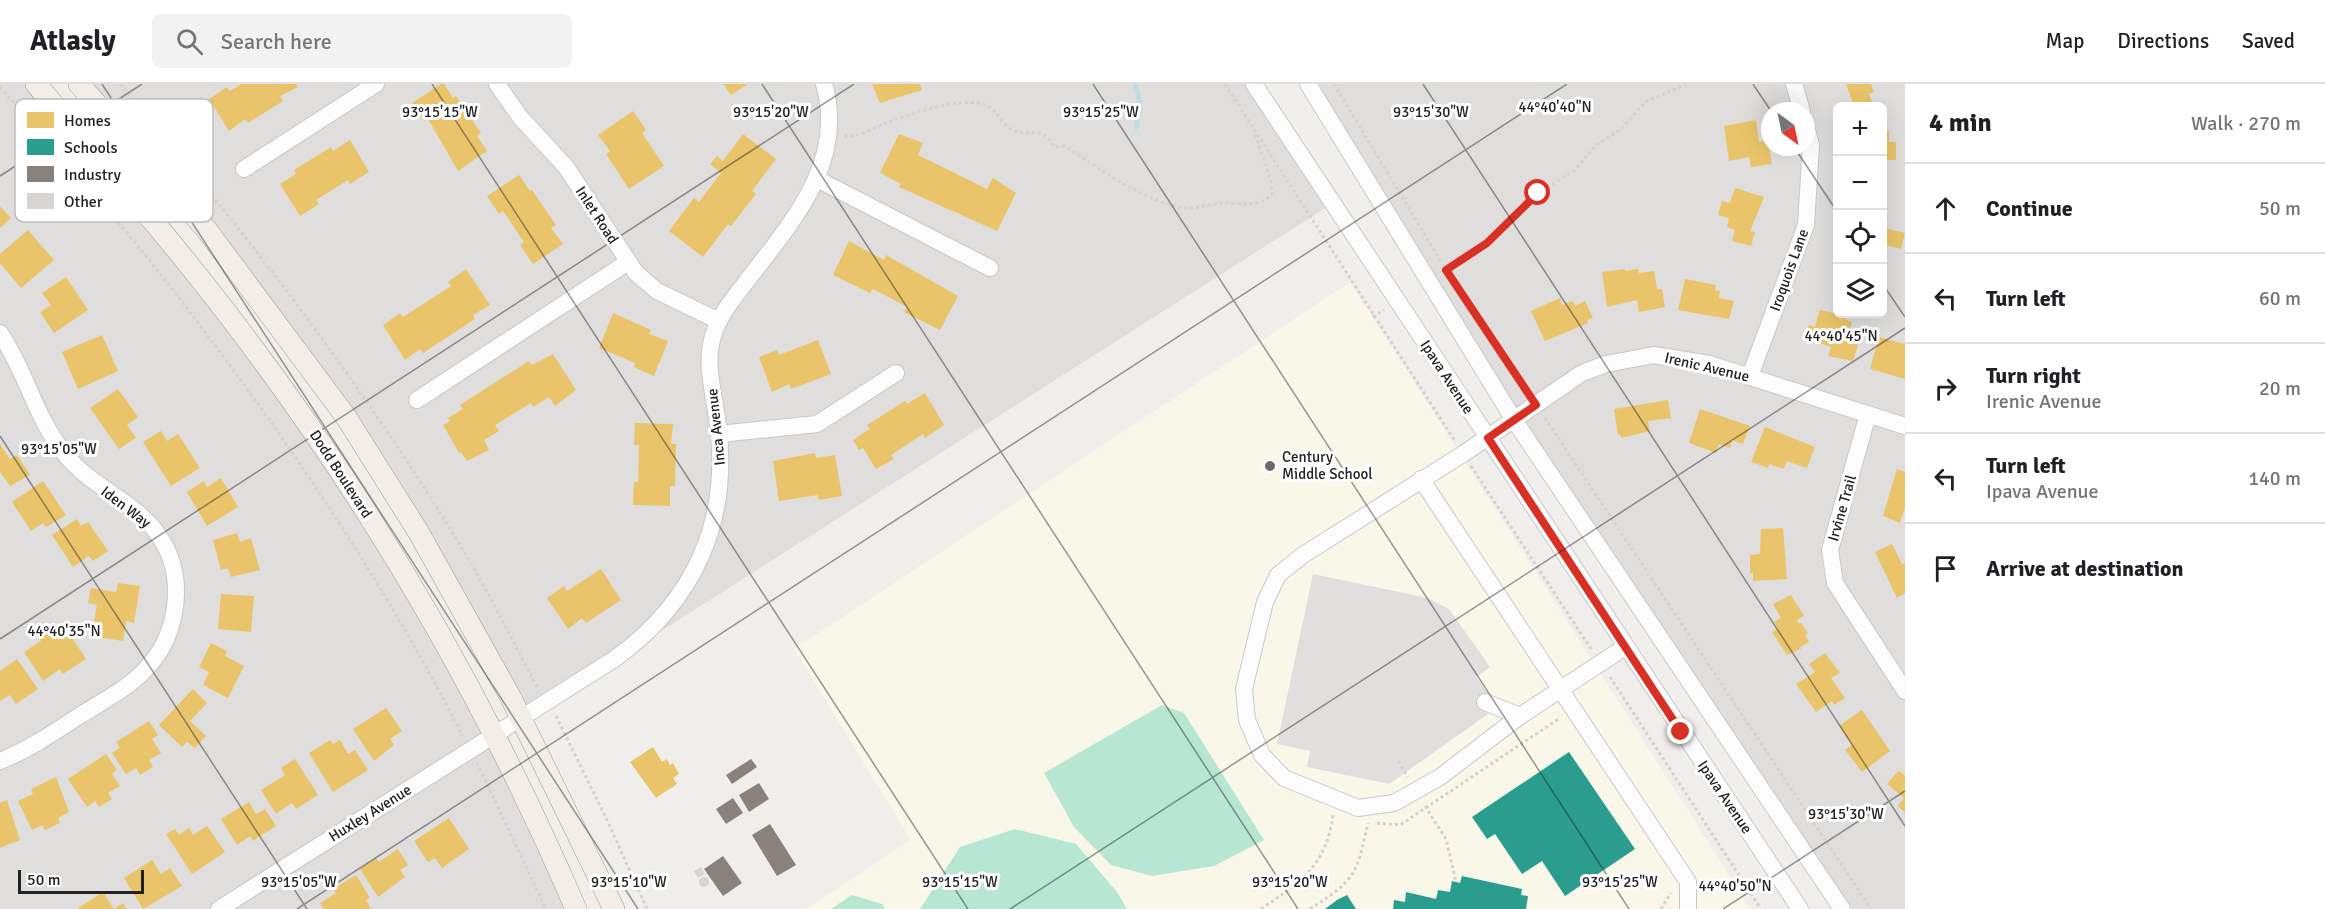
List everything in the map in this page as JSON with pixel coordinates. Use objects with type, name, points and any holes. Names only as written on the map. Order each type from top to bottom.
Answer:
[{"type":"main road","name":"Dodd Boulevard","points":[[36,84],[49,99]]},
{"type":"main road","points":[[79,84],[92,99]]},
{"type":"main road","name":"Dodd Boulevard","points":[[154,222],[238,328],[316,436],[410,582],[494,736],[576,909]]},
{"type":"main road","points":[[200,222],[340,408],[419,533],[522,719],[614,909]]},
{"type":"street","points":[[244,169],[376,84]]},
{"type":"street","name":"Inlet Road","points":[[497,84],[520,117],[566,167],[628,261],[657,291],[718,321]]},
{"type":"street","name":"Inca Avenue","points":[[522,719],[642,639],[686,587],[713,525],[720,493],[719,434],[709,365],[710,350],[718,321],[801,209],[817,179],[829,134],[830,118],[824,84]]},
{"type":"street","name":"Ipava Avenue","points":[[1254,84],[1800,909]]},
{"type":"street","points":[[1308,84],[1514,420],[1842,909]]},
{"type":"street","points":[[1794,84],[1799,102]]},
{"type":"street","name":"Iroquois Lane","points":[[1750,376],[1806,225],[1810,156]]},
{"type":"street","points":[[817,179],[990,268]]},
{"type":"street","points":[[417,400],[628,261]]},
{"type":"street","name":"Iden Way","points":[[0,333],[14,357],[35,407],[54,440],[93,482],[135,510],[153,527],[171,560],[176,587],[170,630],[147,668],[124,687],[42,740],[0,761]]},
{"type":"street","name":"Irenic Avenue","points":[[1625,646],[1520,716],[1440,777],[1394,803],[1358,808],[1284,778],[1262,755],[1246,720],[1244,689],[1265,602],[1278,575],[1302,555],[1421,479],[1459,448],[1488,438],[1582,373],[1606,364],[1654,355],[1709,364],[1905,426]]},
{"type":"street","points":[[719,434],[817,424],[896,373]]},
{"type":"street","name":"Irvine Trail","points":[[1868,414],[1830,550],[1835,583],[1905,691]]},
{"type":"street","points":[[1421,479],[1688,882],[1688,909]]},
{"type":"street","points":[[1485,702],[1520,716]]},
{"type":"street","name":"Huxley Avenue","points":[[219,909],[522,719]]},
{"type":"path","points":[[1225,84],[1459,448],[1761,909]]},
{"type":"path","points":[[1334,84],[1446,270],[1871,909]]},
{"type":"path","points":[[1446,270],[1487,243],[1538,193],[1575,170],[1595,146],[1621,129],[1646,102],[1688,84]]},
{"type":"path","points":[[0,87],[15,105]]},
{"type":"path","points":[[829,134],[849,137],[920,112],[977,102],[990,107],[1010,129],[1022,133],[1035,131],[1048,137],[1055,147],[1065,146],[1122,183],[1180,208],[1198,208],[1221,203],[1255,204],[1272,194],[1271,182],[1253,126]]},
{"type":"path","points":[[116,222],[167,282],[308,472],[375,578],[471,751],[546,909]]},
{"type":"path","points":[[1446,448],[1459,448]]},
{"type":"path","points":[[1358,823],[1400,825],[1562,717]]},
{"type":"path","points":[[1398,760],[1446,839],[1456,882]]},
{"type":"path","points":[[1261,909],[1303,881],[1323,855],[1335,807]]},
{"type":"path","points":[[1310,909],[1315,908],[1351,879],[1357,868],[1368,823]]},
{"type":"path","points":[[1661,909],[1672,893],[1670,886]]},
{"type":"shaded area","points":[[0,84],[36,84],[48,99],[15,99],[15,222],[144,222],[348,482],[576,909],[0,909]]},
{"type":"shaded area","points":[[79,84],[1254,84],[1333,203],[523,719],[346,417],[190,222],[213,222],[213,99],[91,99]]},
{"type":"shaded area","points":[[1308,84],[1905,84],[1905,909],[1843,909],[1514,420]]},
{"type":"shaded area","name":"Century Middle School","points":[[1350,282],[1751,909],[806,909],[911,840],[794,649]]},
{"type":"shaded area","points":[[1313,574],[1428,598],[1449,609],[1490,667],[1476,677],[1498,707],[1389,784],[1307,767],[1310,751],[1277,744]]},
{"type":"green space","points":[[1162,705],[1184,713],[1264,840],[1214,866],[1152,876],[1111,865],[1074,827],[1044,773]]},
{"type":"green space","points":[[1015,829],[1076,844],[1117,892],[1127,909],[920,909],[960,847]]},
{"type":"green space","points":[[852,895],[882,904],[885,909],[831,909]]},
{"type":"building: Homes","points":[[241,84],[296,84],[298,87],[280,96],[283,101],[248,123],[245,119],[229,131],[213,105],[213,99],[209,99],[227,87],[230,91]]},
{"type":"building: Homes","points":[[444,84],[453,98],[456,96],[481,133],[477,136],[487,151],[458,171],[428,119],[424,121],[412,103]]},
{"type":"building: Homes","points":[[723,84],[748,84],[731,95]]},
{"type":"building: Homes","points":[[872,84],[920,84],[922,90],[880,103]]},
{"type":"building: Homes","points":[[1846,84],[1871,84],[1874,92],[1869,94],[1872,102],[1853,102]]},
{"type":"building: Homes","points":[[633,111],[646,130],[642,133],[664,166],[629,189],[606,154],[610,151],[598,135]]},
{"type":"building: Homes","points":[[1756,120],[1759,142],[1761,142],[1761,156],[1771,156],[1772,164],[1751,167],[1749,157],[1729,161],[1724,126]]},
{"type":"building: Homes","points":[[1887,131],[1889,131],[1889,142],[1896,142],[1896,160],[1887,160]]},
{"type":"building: Homes","points":[[743,134],[776,159],[752,191],[756,194],[731,226],[728,224],[703,257],[669,231],[694,198],[699,202],[721,173],[710,164],[717,156],[723,161]]},
{"type":"building: Homes","points":[[899,134],[923,143],[918,155],[987,189],[993,178],[1016,193],[997,231],[899,187],[901,184],[880,173]]},
{"type":"building: Homes","points":[[350,140],[369,172],[350,184],[348,180],[316,200],[319,204],[300,216],[280,184],[296,174],[294,170],[331,147],[333,151]]},
{"type":"building: Homes","points":[[519,175],[556,225],[551,228],[563,244],[533,264],[520,245],[524,242],[503,211],[499,214],[487,196]]},
{"type":"building: Homes","points":[[1735,188],[1764,197],[1750,231],[1755,232],[1751,246],[1732,241],[1735,230],[1727,227],[1729,218],[1718,215],[1722,201],[1730,203]]},
{"type":"building: Homes","points":[[0,206],[11,218],[0,228]]},
{"type":"building: Homes","points":[[1887,228],[1905,233],[1901,249],[1887,245]]},
{"type":"building: Homes","points":[[28,230],[54,260],[21,288],[0,263],[0,254]]},
{"type":"building: Homes","points":[[849,241],[884,260],[886,255],[958,296],[940,330],[904,312],[907,307],[873,289],[870,293],[833,275]]},
{"type":"building: Homes","points":[[466,269],[490,305],[473,315],[475,319],[423,353],[420,349],[405,360],[383,325],[400,313],[403,317],[451,286],[448,282]]},
{"type":"building: Homes","points":[[1625,269],[1625,271],[1638,269],[1639,273],[1654,271],[1657,289],[1662,289],[1665,307],[1639,312],[1637,300],[1607,307],[1602,272]]},
{"type":"building: Homes","points":[[66,277],[88,310],[54,333],[40,312],[51,305],[42,293]]},
{"type":"building: Homes","points":[[1685,279],[1716,285],[1715,290],[1720,291],[1719,298],[1734,301],[1729,319],[1678,310]]},
{"type":"building: Homes","points":[[1560,298],[1562,305],[1573,301],[1575,306],[1585,301],[1593,318],[1587,320],[1588,323],[1545,341],[1531,311]]},
{"type":"building: Homes","points":[[1820,310],[1833,313],[1833,318],[1845,318],[1852,322],[1846,341],[1858,345],[1853,361],[1828,356],[1831,347],[1805,338],[1809,325],[1815,327]]},
{"type":"building: Homes","points":[[613,313],[651,330],[649,334],[668,341],[654,376],[634,367],[635,363],[599,348]]},
{"type":"building: Homes","points":[[102,335],[118,371],[78,389],[62,352]]},
{"type":"building: Homes","points":[[1879,337],[1905,344],[1905,379],[1870,369]]},
{"type":"building: Homes","points":[[818,340],[831,374],[791,389],[789,384],[772,392],[759,357],[777,350],[779,355]]},
{"type":"building: Homes","points":[[553,354],[576,390],[555,406],[549,397],[533,407],[531,403],[495,425],[499,431],[484,440],[489,450],[467,461],[461,452],[459,453],[443,425],[450,421],[448,418],[463,409],[460,405],[529,361],[532,365]]},
{"type":"building: Homes","points":[[118,389],[138,417],[127,425],[136,438],[119,449],[90,408]]},
{"type":"building: Homes","points":[[925,393],[944,425],[925,438],[923,434],[891,455],[894,459],[876,469],[863,448],[859,450],[853,440],[870,429],[867,425],[905,401],[907,404]]},
{"type":"building: Homes","points":[[1668,400],[1671,418],[1648,421],[1650,431],[1621,438],[1621,435],[1618,435],[1614,409]]},
{"type":"building: Homes","points":[[1700,409],[1750,426],[1743,444],[1732,440],[1730,448],[1719,444],[1716,453],[1689,443]]},
{"type":"building: Homes","points":[[635,423],[673,424],[671,444],[676,444],[675,486],[670,486],[670,506],[633,505],[634,482],[638,482],[639,445],[634,445]]},
{"type":"building: Homes","points":[[1765,427],[1815,447],[1807,468],[1787,461],[1784,469],[1769,464],[1768,468],[1751,462]]},
{"type":"building: Homes","points":[[161,431],[167,441],[178,434],[200,468],[171,486],[143,442]]},
{"type":"building: Homes","points":[[0,444],[10,459],[17,455],[30,475],[10,486],[0,472]]},
{"type":"building: Homes","points":[[815,453],[816,458],[835,455],[842,496],[819,500],[818,495],[779,501],[773,461]]},
{"type":"building: Homes","points":[[1897,469],[1905,472],[1905,507],[1900,523],[1883,516]]},
{"type":"building: Homes","points":[[221,478],[238,507],[207,526],[187,492],[204,481],[207,487]]},
{"type":"building: Homes","points":[[43,481],[66,515],[46,527],[43,523],[31,531],[12,502]]},
{"type":"building: Homes","points":[[77,519],[81,526],[88,522],[108,551],[93,561],[89,556],[73,567],[52,535]]},
{"type":"building: Homes","points":[[1783,528],[1787,579],[1753,581],[1753,573],[1750,573],[1750,555],[1760,554],[1761,529]]},
{"type":"building: Homes","points":[[237,533],[240,542],[251,538],[260,570],[231,577],[228,568],[221,570],[213,540]]},
{"type":"building: Homes","points":[[1892,544],[1902,564],[1905,563],[1905,593],[1897,598],[1875,552]]},
{"type":"building: Homes","points":[[601,569],[621,600],[586,623],[582,618],[568,629],[547,598],[564,586],[567,591]]},
{"type":"building: Homes","points":[[118,583],[140,586],[134,623],[126,621],[123,641],[91,636],[97,605],[88,603],[91,588],[116,592]]},
{"type":"building: Homes","points":[[221,594],[254,596],[251,632],[218,629]]},
{"type":"building: Homes","points":[[1791,595],[1804,616],[1797,620],[1799,624],[1801,622],[1808,634],[1805,635],[1809,642],[1800,647],[1801,649],[1787,655],[1772,632],[1778,629],[1774,622],[1781,618],[1773,604]]},
{"type":"building: Homes","points":[[50,626],[55,634],[65,627],[86,659],[63,674],[60,669],[43,681],[24,652],[41,641],[37,635]]},
{"type":"building: Homes","points":[[211,643],[227,651],[225,656],[244,666],[228,698],[203,685],[209,672],[199,667]]},
{"type":"building: Homes","points":[[1825,653],[1840,673],[1831,678],[1845,698],[1834,705],[1832,701],[1816,712],[1796,684],[1815,672],[1809,664]]},
{"type":"building: Homes","points":[[17,659],[38,689],[16,704],[10,695],[0,701],[0,671]]},
{"type":"building: Homes","points":[[193,689],[207,703],[190,721],[206,736],[195,748],[187,742],[182,747],[159,725]]},
{"type":"building: Homes","points":[[386,708],[402,731],[390,739],[394,745],[374,761],[353,729]]},
{"type":"building: Homes","points":[[1862,710],[1890,751],[1862,772],[1845,750],[1852,745],[1839,726]]},
{"type":"building: Homes","points":[[149,721],[158,735],[152,739],[161,753],[149,760],[153,767],[140,775],[136,768],[126,774],[112,753],[120,748],[116,742]]},
{"type":"building: Homes","points":[[330,740],[333,744],[340,740],[348,754],[355,750],[368,770],[333,792],[309,753]]},
{"type":"building: Homes","points":[[653,747],[662,762],[667,759],[670,765],[673,763],[679,774],[673,778],[677,784],[656,798],[630,762]]},
{"type":"building: Homes","points":[[106,754],[117,770],[112,774],[120,786],[108,793],[112,799],[99,807],[95,801],[87,807],[68,779]]},
{"type":"building: Homes","points":[[295,759],[318,795],[296,809],[292,803],[276,814],[261,790],[285,775],[281,768]]},
{"type":"building: Homes","points":[[1898,771],[1905,775],[1905,813],[1898,806],[1904,798],[1887,784]]},
{"type":"building: Homes","points":[[56,777],[69,812],[58,818],[60,823],[45,830],[42,825],[32,830],[18,801],[33,794],[31,789]]},
{"type":"building: Homes","points":[[7,800],[20,840],[0,848],[0,803]]},
{"type":"building: Homes","points":[[249,802],[256,814],[265,809],[276,826],[253,841],[250,836],[237,845],[221,819]]},
{"type":"building: Homes","points":[[449,818],[469,849],[442,868],[435,858],[428,862],[414,841]]},
{"type":"building: Homes","points":[[207,826],[225,852],[192,874],[166,834],[175,829],[179,835],[189,828],[193,835]]},
{"type":"building: Homes","points":[[398,849],[408,865],[400,870],[405,877],[378,897],[360,869],[376,858],[379,862]]},
{"type":"building: Homes","points":[[152,860],[161,874],[170,868],[182,886],[143,909],[124,878]]},
{"type":"building: Homes","points":[[356,875],[370,898],[366,900],[371,909],[324,909],[320,903],[336,893],[333,889]]},
{"type":"building: Homes","points":[[103,892],[114,909],[77,909]]},
{"type":"building: Homes","points":[[123,903],[127,909],[114,909]]},
{"type":"building: Schools","points":[[1569,752],[1635,849],[1565,896],[1542,861],[1522,874],[1495,834],[1487,839],[1472,817]]},
{"type":"building: Schools","points":[[1462,876],[1522,889],[1521,895],[1528,896],[1526,909],[1393,909],[1394,900],[1405,902],[1406,892],[1436,899],[1438,890],[1450,892],[1452,881],[1460,883]]},
{"type":"building: Schools","points":[[1347,895],[1356,909],[1325,909],[1337,900]]},
{"type":"building: Industry","points":[[751,759],[757,767],[732,784],[726,775]]},
{"type":"building: Industry","points":[[759,783],[769,799],[749,812],[739,795]]},
{"type":"building: Industry","points":[[733,798],[743,813],[726,824],[716,809]]},
{"type":"building: Industry","points":[[770,824],[796,865],[777,876],[752,835]]},
{"type":"building: Industry","points":[[723,856],[742,883],[723,896],[704,869]]},
{"type":"building: Other","points":[[701,867],[705,874],[698,878],[694,871]]},
{"type":"building: Other","points":[[704,877],[708,878],[708,886],[704,887],[700,886],[699,882],[700,878]]},
{"type":"waterway","points":[[1135,84],[1140,103],[1136,130]]},
{"type":"place","name":"Century Middle School","points":[[1270,466]]},
{"type":"route","points":[[1538,193],[1526,202],[1499,233],[1446,270],[1536,405],[1488,438],[1681,732]]}]
